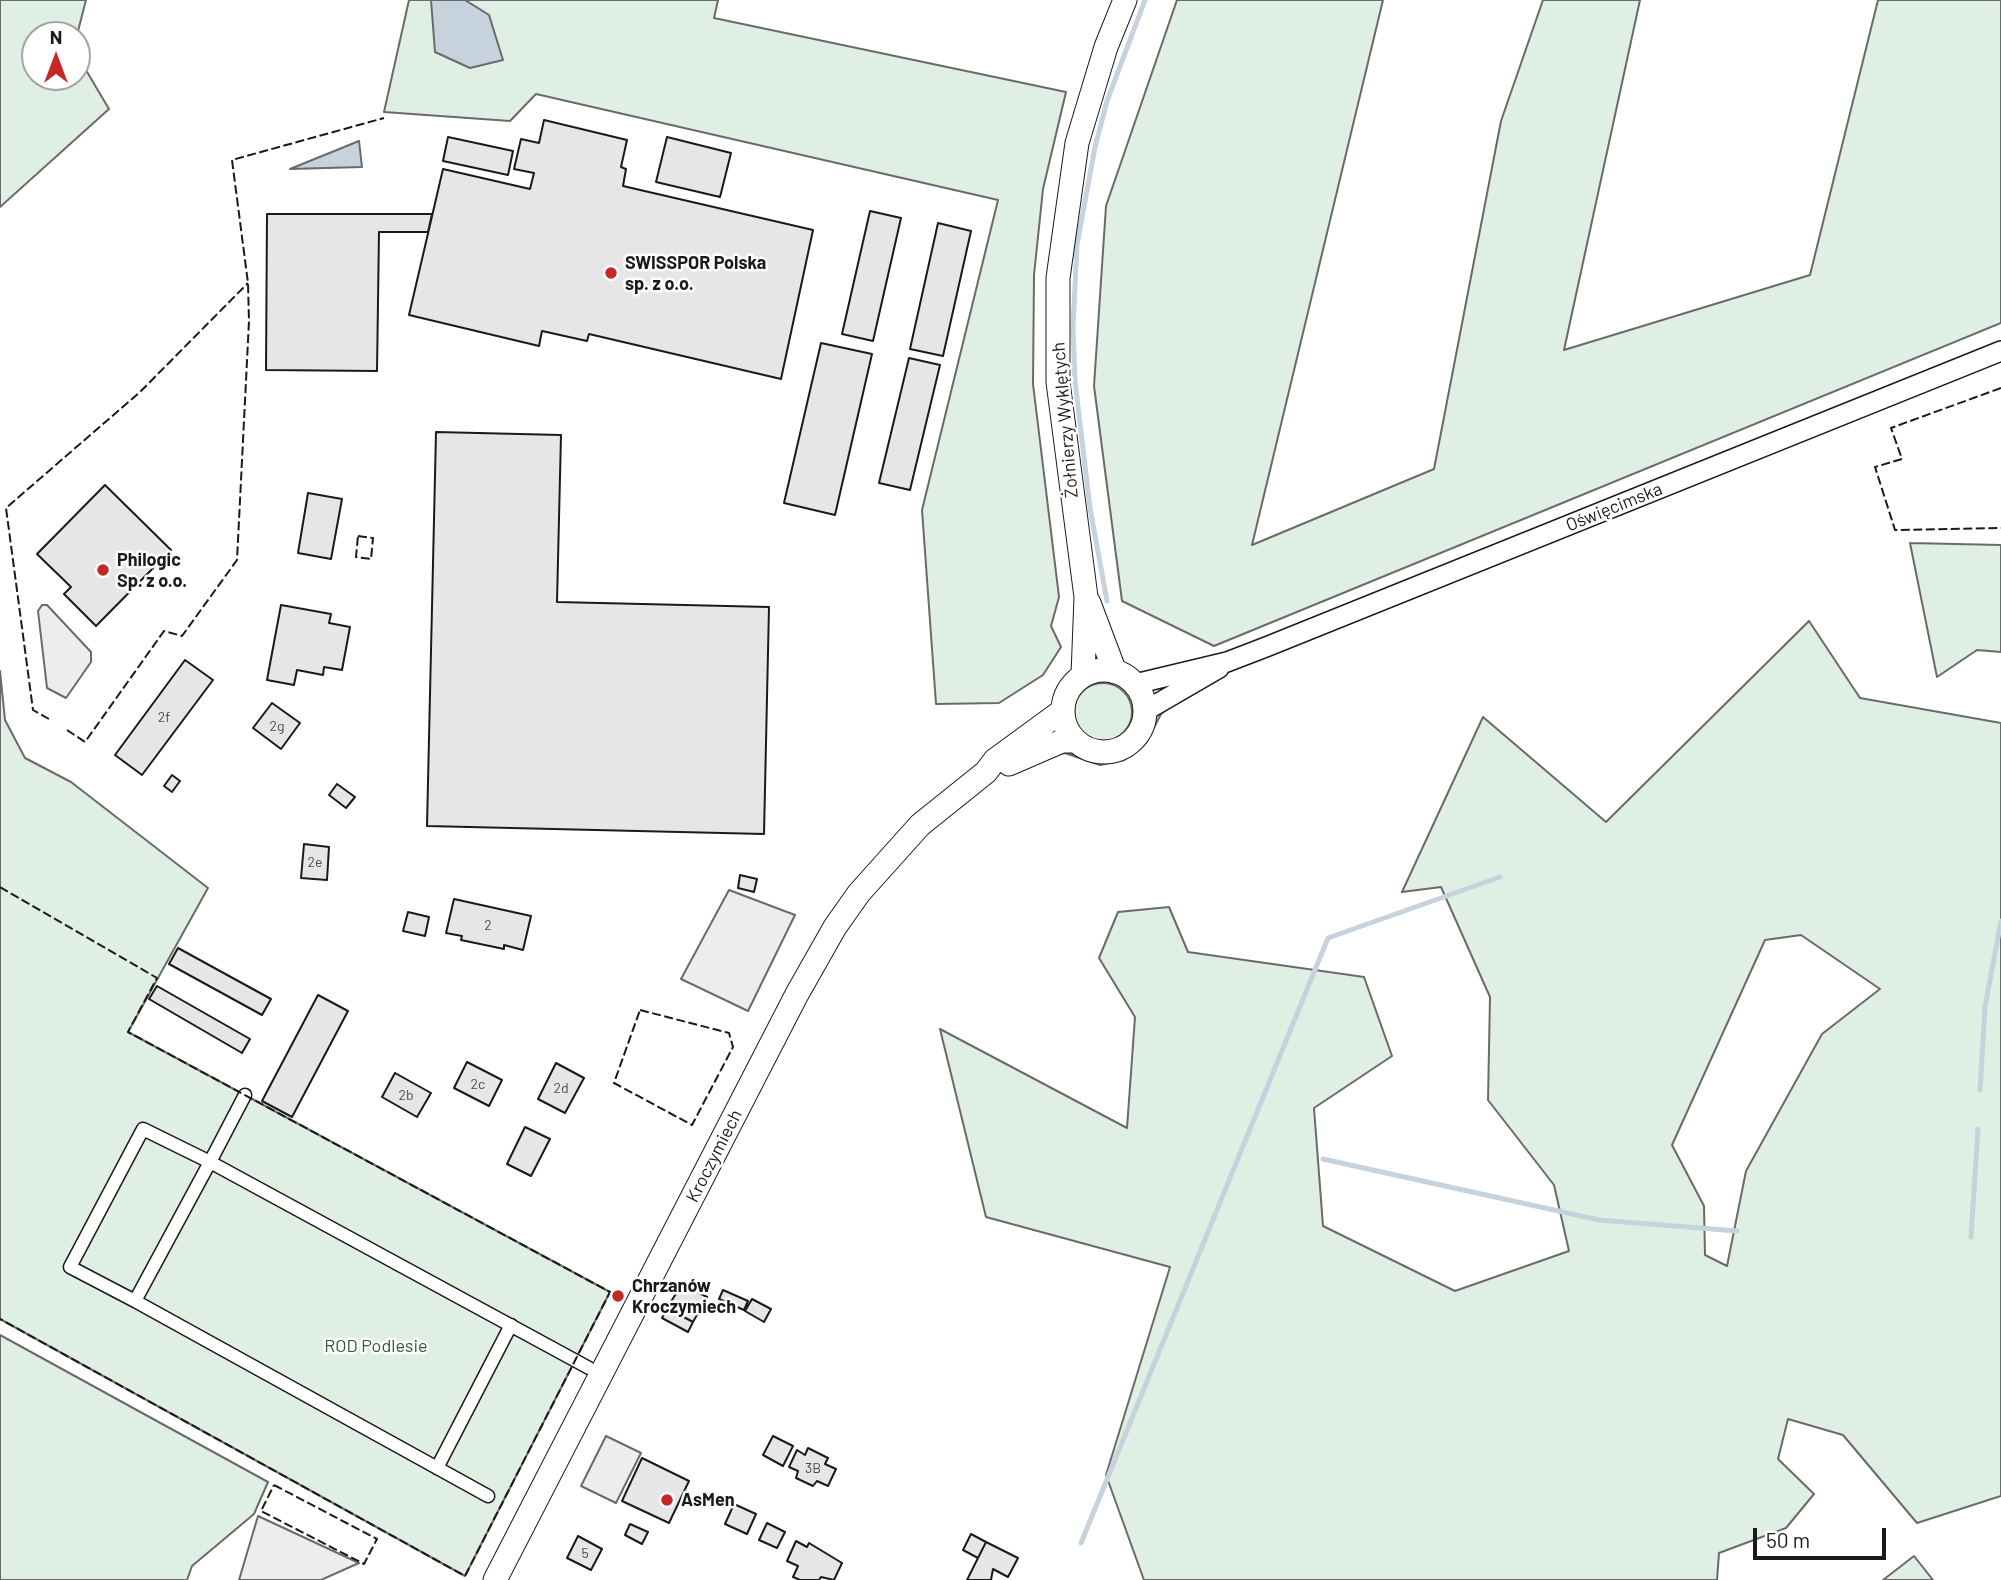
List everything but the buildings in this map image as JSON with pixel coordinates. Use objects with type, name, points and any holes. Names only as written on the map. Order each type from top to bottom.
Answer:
[{"type":"main road","name":"Żołnierzy Wyklętych","points":[[1083,676],[1086,597],[1058,382],[1058,278],[1077,143],[1102,59],[1125,0]]},
{"type":"main road","name":"Żołnierzy Wyklętych","points":[[1086,597],[1115,672]]},
{"type":"main road","points":[[1104,670],[1115,672],[1135,684],[1142,696],[1145,711],[1136,737],[1113,752],[1099,752],[1074,741],[1068,732],[1062,711],[1068,691],[1083,676],[1104,670]]},
{"type":"main road","name":"Kroczymiech","points":[[986,772],[995,760],[1062,711]]},
{"type":"main road","name":"Kroczymiech","points":[[495,1580],[797,994],[835,927],[888,857],[947,800],[986,772],[1062,741],[1074,741]]},
{"type":"street","name":"Oświęcimska","points":[[1135,684],[1227,662],[2001,351]]},
{"type":"street","name":"Oświęcimska","points":[[1145,711],[1210,676],[1227,662]]},
{"type":"street","points":[[135,1301],[246,1095]]},
{"type":"street","points":[[488,1496],[70,1267],[144,1129],[210,1162],[589,1368]]},
{"type":"street","points":[[437,1468],[511,1325]]},
{"type":"green space","points":[[0,0],[86,0],[81,21],[21,21],[21,91],[91,91],[91,79],[109,109],[0,207]]},
{"type":"green space","points":[[409,0],[718,0],[714,18],[1066,92],[1043,189],[1034,275],[1033,384],[1059,597],[1051,626],[1061,647],[1043,675],[999,703],[936,704],[922,510],[998,200],[536,94],[510,121],[384,112]]},
{"type":"green space","points":[[1177,0],[1383,0],[1252,545],[1434,469],[1501,121],[1543,0],[1640,0],[1564,350],[1810,275],[1878,0],[2001,0],[2001,323],[1214,646],[1122,601],[1094,386],[1106,206]]},
{"type":"green space","points":[[1910,543],[2001,545],[2001,652],[1977,650],[1937,677]]},
{"type":"green space","points":[[1809,621],[1860,698],[2001,723],[2001,1496],[1917,1523],[1843,1435],[1788,1419],[1778,1459],[1814,1494],[1786,1528],[1719,1553],[1717,1580],[1144,1580],[1106,1475],[1170,1267],[986,1217],[940,1029],[1127,1128],[1135,1017],[1099,958],[1118,912],[1169,907],[1188,952],[1364,977],[1392,1056],[1314,1108],[1323,1226],[1455,1291],[1569,1251],[1554,1185],[1488,1100],[1490,997],[1441,887],[1402,892],[1483,717],[1606,822]],"holes":[[[1801,935],[1880,989],[1822,1034],[1746,1171],[1727,1266],[1705,1255],[1704,1206],[1672,1145],[1765,940]]]},
{"type":"green space","name":"ROD Podlesie","points":[[0,671],[5,720],[25,758],[71,782],[208,888],[128,1032],[610,1292],[465,1576],[0,1319]]},
{"type":"green space","points":[[1103,683],[1119,688],[1127,696],[1132,712],[1127,728],[1119,736],[1103,741],[1087,736],[1079,728],[1074,712],[1079,696],[1087,688]]},
{"type":"green space","points":[[1165,706],[1167,709],[1161,714],[1146,743],[1124,760],[1100,765],[1065,753],[1055,754],[1059,750],[1099,760],[1116,759],[1138,745],[1153,718]]},
{"type":"green space","points":[[0,1335],[268,1482],[254,1514],[192,1566],[187,1580],[0,1580]]},
{"type":"green space","points":[[1914,1556],[1933,1580],[1883,1580]]},
{"type":"shaded area","points":[[431,0],[465,0],[489,15],[503,60],[470,68],[435,52]]},
{"type":"shaded area","points":[[359,141],[362,167],[290,169]]},
{"type":"shaded area","points":[[42,605],[47,605],[91,652],[91,662],[66,698],[47,688],[38,611]]},
{"type":"shaded area","points":[[729,890],[795,915],[748,1011],[681,979]]},
{"type":"shaded area","points":[[606,1436],[641,1453],[616,1503],[581,1486]]},
{"type":"shaded area","points":[[258,1516],[359,1563],[321,1580],[239,1580]]},
{"type":"waterway","points":[[1107,601],[1090,508],[1075,381],[1073,328],[1077,245],[1095,147],[1107,101],[1145,0]]},
{"type":"waterway","points":[[1081,1543],[1328,938],[1500,877]]},
{"type":"waterway","points":[[1980,1090],[1985,1007],[2001,921]]},
{"type":"waterway","points":[[1971,1237],[1978,1129]]},
{"type":"waterway","points":[[1323,1159],[1599,1220],[1737,1231]]},
{"type":"fence","points":[[67,730],[85,742],[164,631],[182,636],[237,560],[249,321],[248,283],[232,160],[384,118]]},
{"type":"fence","points":[[49,719],[33,710],[6,508],[140,392],[248,283]]},
{"type":"fence","points":[[2001,388],[1891,428],[1902,459],[1875,467],[1895,530],[2001,528]]},
{"type":"fence","points":[[358,536],[373,538],[371,559],[356,557],[358,536]]},
{"type":"fence","points":[[0,887],[157,978],[128,1032],[610,1292],[465,1576],[0,1319]]},
{"type":"fence","points":[[640,1010],[729,1033],[733,1047],[692,1125],[614,1083],[640,1010]]},
{"type":"fence","points":[[274,1485],[377,1539],[364,1564],[261,1511],[274,1485]]},
{"type":"place","name":"SWISSPOR Polska sp. z o.o.","points":[[611,273]]},
{"type":"place","name":"Philogic Sp. z o.o.","points":[[103,570]]},
{"type":"place","name":"Chrzanów Kroczymiech","points":[[618,1296]]},
{"type":"place","name":"AsMen","points":[[667,1500]]}]
